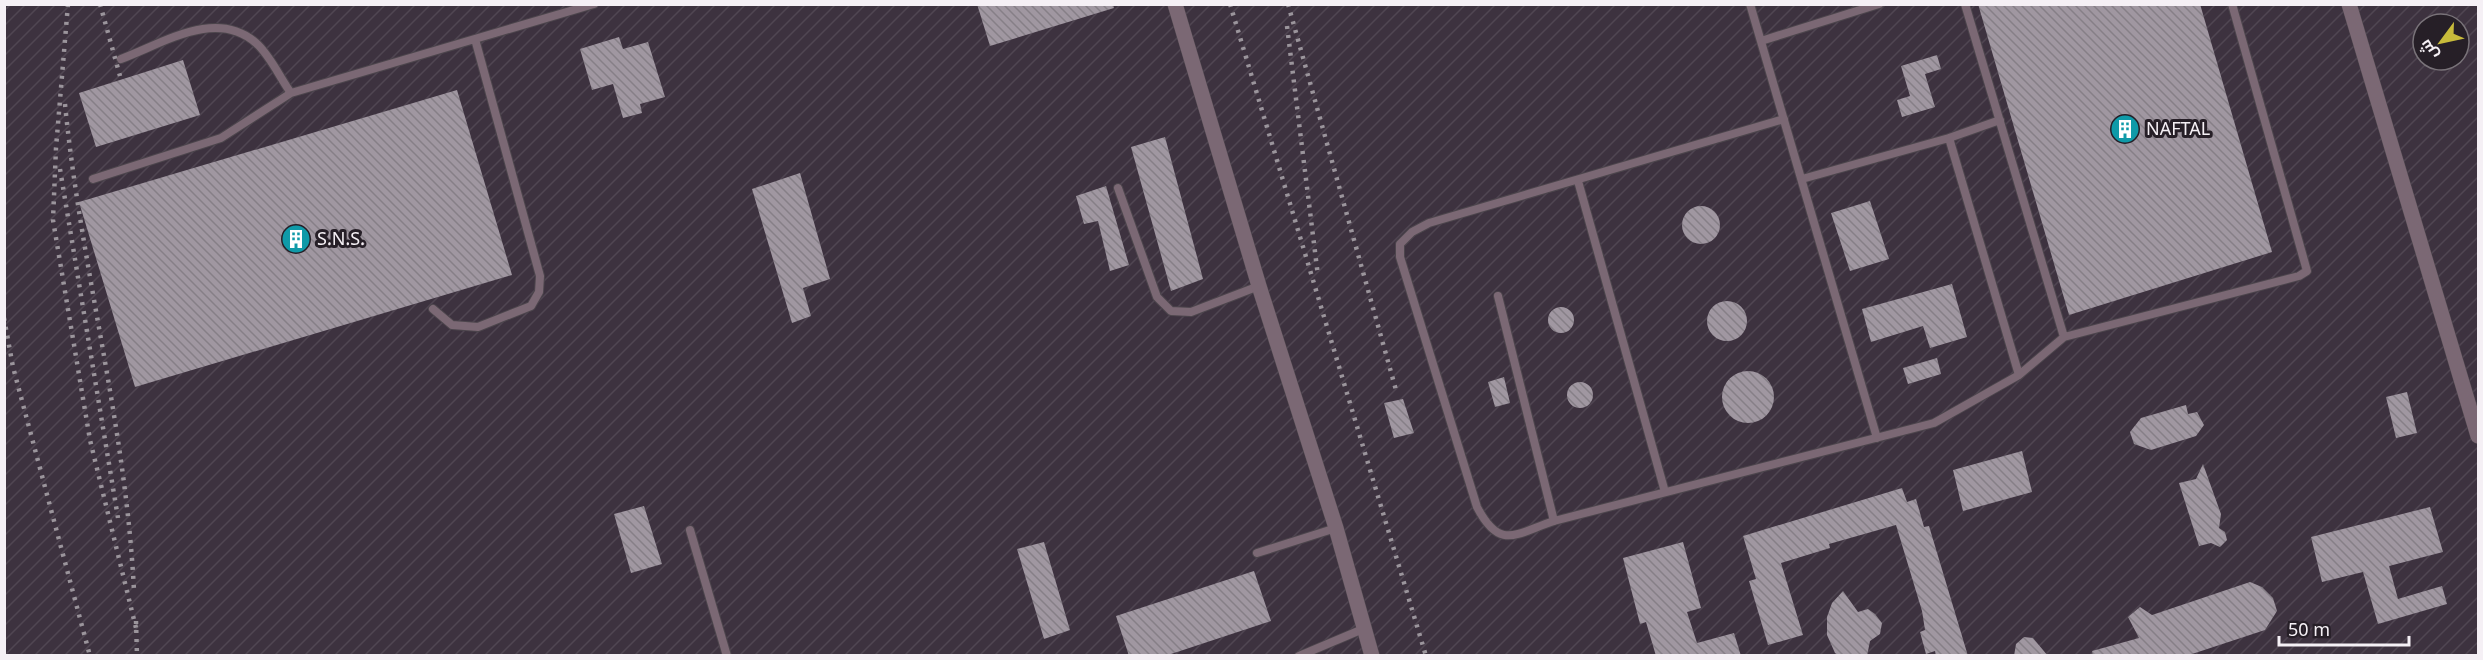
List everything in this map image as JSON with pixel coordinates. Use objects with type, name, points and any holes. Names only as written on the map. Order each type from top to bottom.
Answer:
[{"type":"street","points":[[1175,4],[1259,285],[1336,528],[1372,656]]},
{"type":"street","points":[[2349,4],[2478,436]]},
{"type":"lane","points":[[93,179],[221,138],[291,93],[594,4]]},
{"type":"lane","points":[[1750,4],[1877,438]]},
{"type":"lane","points":[[1761,41],[1879,4]]},
{"type":"lane","points":[[1965,4],[2064,337]]},
{"type":"lane","points":[[1784,119],[1429,223],[1412,232],[1400,244],[1400,257],[1478,507],[1487,526],[1496,534],[1509,536],[1554,521],[1934,423],[2019,375],[2064,337],[2300,276],[2307,271],[2232,4]]},
{"type":"lane","points":[[121,59],[207,26],[231,27],[257,44],[291,93]]},
{"type":"lane","points":[[433,309],[452,325],[478,327],[531,306],[539,292],[540,276],[475,39]]},
{"type":"lane","points":[[1802,180],[1948,138],[2000,120]]},
{"type":"lane","points":[[1948,138],[2019,375]]},
{"type":"lane","points":[[1578,181],[1665,492]]},
{"type":"lane","points":[[1118,188],[1156,297],[1171,311],[1191,312],[1259,285]]},
{"type":"lane","points":[[1498,297],[1554,521]]},
{"type":"lane","points":[[1257,553],[1336,528]]},
{"type":"lane","points":[[690,530],[727,656]]},
{"type":"lane","points":[[1299,656],[1363,628]]},
{"type":"shaded area","points":[[5,5],[2478,5],[2478,655],[5,655]]},
{"type":"building","points":[[977,4],[1113,4],[1114,8],[990,46]]},
{"type":"building","name":"NAFTAL","points":[[1978,4],[2200,4],[2272,252],[2069,315]]},
{"type":"building","points":[[619,37],[623,49],[648,42],[665,97],[640,104],[642,113],[623,118],[613,84],[592,90],[580,49]]},
{"type":"building","points":[[1937,55],[1941,69],[1925,74],[1935,107],[1902,117],[1897,100],[1910,96],[1901,66]]},
{"type":"building","points":[[183,60],[200,115],[96,147],[79,93]]},
{"type":"building","name":"S.N.S.","points":[[457,90],[512,275],[135,387],[79,202]]},
{"type":"building","points":[[1165,137],[1203,279],[1171,291],[1131,147]]},
{"type":"building","points":[[800,173],[830,279],[803,288],[811,316],[792,323],[752,189]]},
{"type":"building","points":[[1106,186],[1129,265],[1110,271],[1098,221],[1084,224],[1076,196]]},
{"type":"building","points":[[1870,201],[1889,259],[1850,271],[1831,213]]},
{"type":"building","points":[[1701,206],[1714,212],[1720,225],[1714,238],[1701,244],[1688,238],[1682,225],[1688,212]]},
{"type":"building","points":[[1952,284],[1967,337],[1930,348],[1923,326],[1871,342],[1862,309]]},
{"type":"building","points":[[1727,301],[1735,302],[1741,307],[1746,313],[1746,329],[1741,335],[1735,340],[1727,341],[1719,340],[1713,335],[1708,329],[1707,321],[1708,313],[1713,307],[1719,302]]},
{"type":"building","points":[[1561,307],[1571,310],[1574,320],[1571,330],[1561,333],[1551,330],[1548,320],[1551,310]]},
{"type":"building","points":[[1937,358],[1941,374],[1908,384],[1903,368]]},
{"type":"building","points":[[1748,371],[1758,373],[1766,379],[1772,387],[1774,397],[1772,407],[1766,415],[1758,421],[1748,423],[1738,421],[1730,415],[1724,407],[1722,397],[1724,387],[1730,379],[1738,373]]},
{"type":"building","points":[[1504,377],[1510,403],[1495,407],[1488,382]]},
{"type":"building","points":[[1580,382],[1589,386],[1593,395],[1589,404],[1580,408],[1571,404],[1567,395],[1571,386]]},
{"type":"building","points":[[2407,392],[2417,433],[2396,438],[2386,397]]},
{"type":"building","points":[[1403,399],[1414,433],[1394,438],[1384,403]]},
{"type":"building","points":[[2186,405],[2188,414],[2197,412],[2204,425],[2196,436],[2151,450],[2134,444],[2130,432],[2141,418]]},
{"type":"building","points":[[2022,451],[2032,492],[1963,511],[1953,470]]},
{"type":"building","points":[[2203,464],[2221,514],[2219,528],[2225,532],[2227,540],[2220,547],[2211,543],[2199,546],[2179,483],[2196,479]]},
{"type":"building","points":[[1902,488],[1907,502],[1916,499],[1924,527],[1929,526],[1968,656],[1936,656],[1935,651],[1926,654],[1920,632],[1925,630],[1922,611],[1896,525],[1829,544],[1830,548],[1781,563],[1803,635],[1768,645],[1749,581],[1756,579],[1743,536]]},
{"type":"building","points":[[644,506],[662,564],[631,573],[614,514]]},
{"type":"building","points":[[2430,507],[2443,552],[2389,566],[2398,599],[2442,586],[2447,604],[2378,624],[2363,572],[2322,582],[2311,537]]},
{"type":"building","points":[[1044,542],[1070,630],[1044,639],[1017,549]]},
{"type":"building","points":[[1683,542],[1701,608],[1687,612],[1697,643],[1734,633],[1741,656],[1656,656],[1646,622],[1640,624],[1623,558]]},
{"type":"building","points":[[1254,571],[1271,621],[1165,656],[1129,656],[1116,616]]},
{"type":"building","points":[[2250,582],[2262,587],[2273,598],[2277,611],[2265,630],[2186,656],[2093,656],[2092,651],[2139,638],[2128,617],[2140,607],[2152,615]]},
{"type":"building","points":[[1843,591],[1858,612],[1868,609],[1882,623],[1880,634],[1870,641],[1867,656],[1840,656],[1835,653],[1827,635],[1827,617],[1832,603]]},
{"type":"building","points":[[2024,637],[2033,638],[2048,656],[2014,656],[2016,644]]},
{"type":"railway","points":[[68,4],[56,148],[53,220],[90,440],[136,628]]},
{"type":"railway","points":[[100,4],[120,76]]},
{"type":"railway","points":[[1230,4],[1426,656]]},
{"type":"railway","points":[[1288,4],[1396,390]]},
{"type":"railway","points":[[1287,26],[1318,276]]},
{"type":"railway","points":[[65,104],[81,226],[122,469],[134,591]]},
{"type":"railway","points":[[60,169],[118,518]]},
{"type":"railway","points":[[4,318],[13,367],[90,656]]},
{"type":"railway","points":[[136,621],[137,656]]},
{"type":"place","name":"NAFTAL","points":[[2125,129]]},
{"type":"place","name":"S.N.S.","points":[[296,239]]}]
